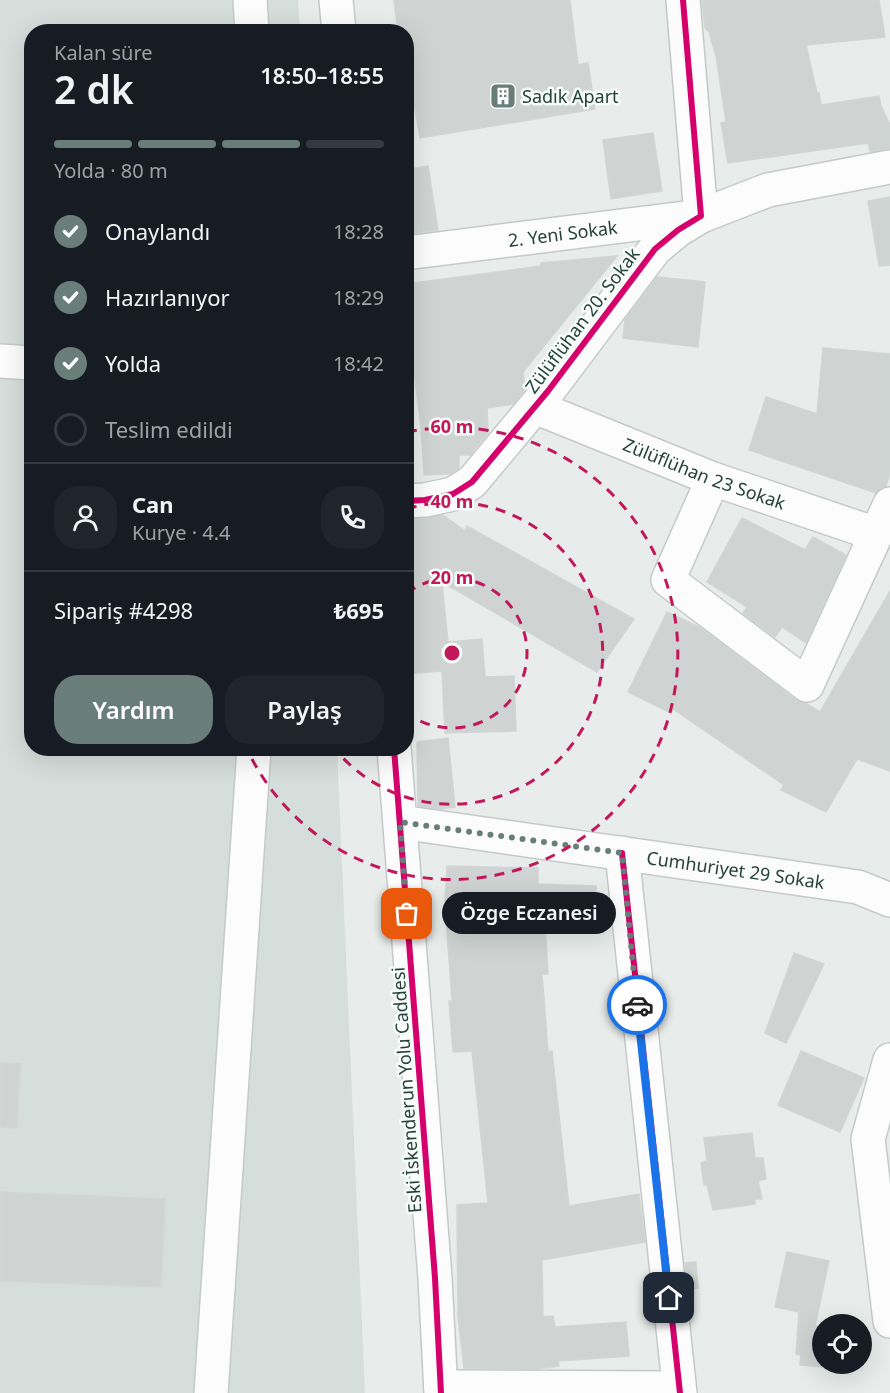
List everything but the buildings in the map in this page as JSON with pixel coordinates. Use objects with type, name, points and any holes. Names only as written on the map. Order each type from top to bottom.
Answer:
[{"type":"street","points":[[250,0],[252,24]]},
{"type":"street","points":[[336,0],[338,24]]},
{"type":"street","points":[[683,0],[701,216]]},
{"type":"street","name":"2. Yeni Sokak","points":[[414,252],[701,216],[768,190],[890,167]]},
{"type":"street","name":"Zülüflühan 20. Sokak","points":[[414,501],[453,494],[472,482],[536,406],[654,249],[701,216]]},
{"type":"street","points":[[0,361],[24,362]]},
{"type":"street","name":"Zülüflühan 23 Sokak","points":[[536,406],[713,479],[876,534]]},
{"type":"street","points":[[713,479],[668,580],[807,685],[890,504]]},
{"type":"street","points":[[212,1393],[253,756]]},
{"type":"street","name":"Eski İskenderun Yolu Caddesi","points":[[395,756],[435,1278],[441,1390]]},
{"type":"street","name":"Cumhuriyet 29 Sokak","points":[[400,822],[858,887],[890,900]]},
{"type":"street","points":[[441,1390],[680,1391],[622,853]]},
{"type":"street","points":[[890,1060],[867,1139],[890,1322]]},
{"type":"shaded area","points":[[0,0],[298,0],[300,24],[24,24],[24,756],[337,756],[365,1393],[0,1393]]},
{"type":"cycle path","points":[[414,501],[453,494],[472,482],[548,391],[655,249],[678,230],[701,216],[683,0]]},
{"type":"cycle path","points":[[395,756],[435,1278],[441,1393]]},
{"type":"cycle path","points":[[622,853],[680,1393]]},
{"type":"way so far","points":[[407,914],[400,822],[622,853],[637,1005]]},
{"type":"place","name":"Sadık Apart","points":[[503,96]]},
{"type":"place","name":"Özge Eczanesi","points":[[407,914]]},
{"type":"route","points":[[637,1005],[669,1298]]}]
